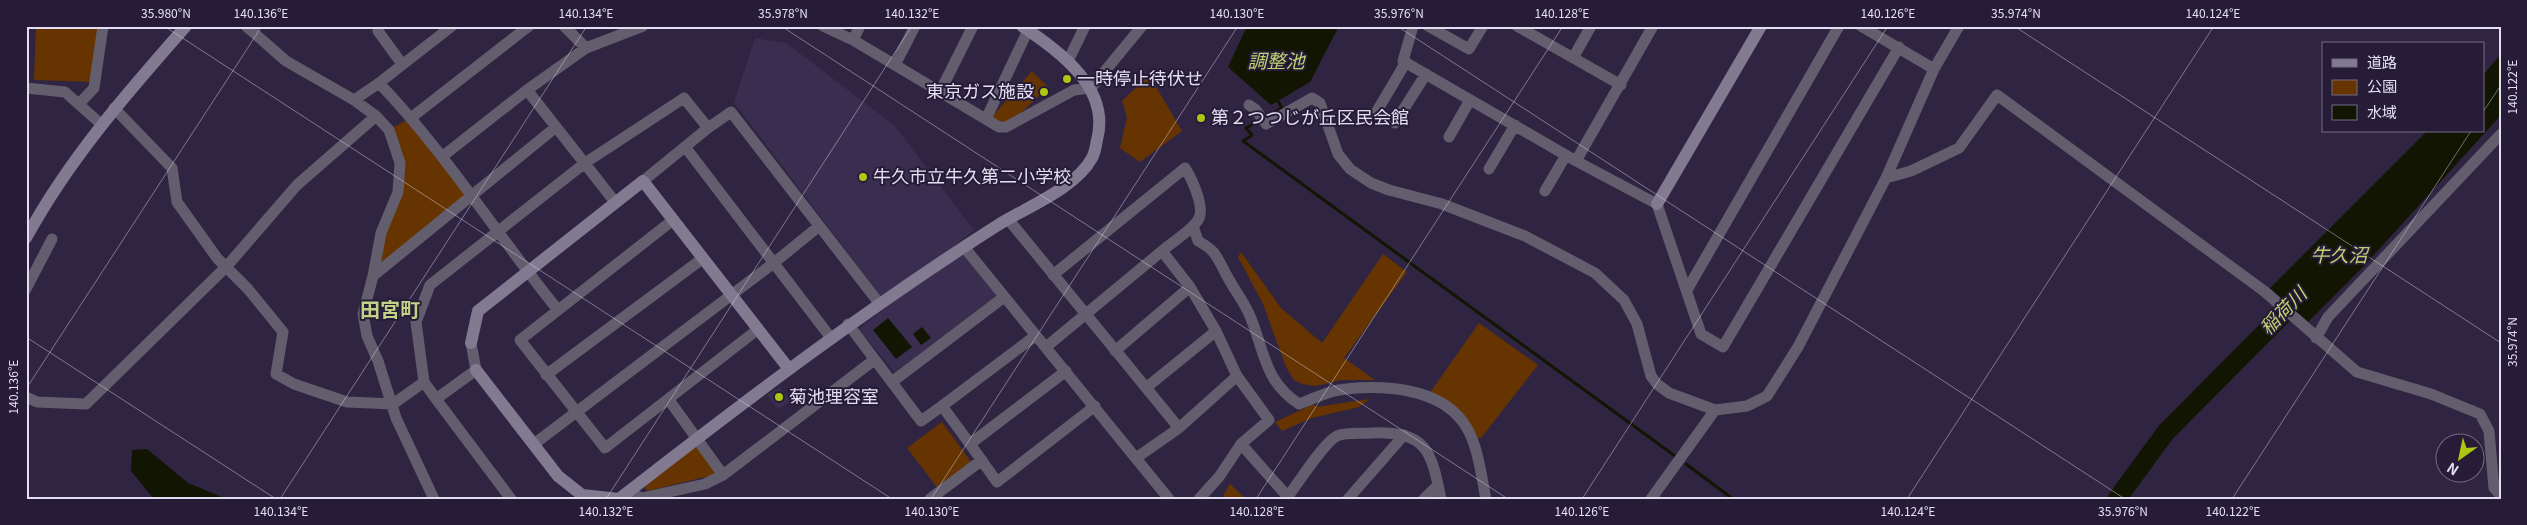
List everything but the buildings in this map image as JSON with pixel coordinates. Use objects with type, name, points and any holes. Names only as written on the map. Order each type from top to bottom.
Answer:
[{"type":"street","points":[[80,104],[94,88],[103,26]]},
{"type":"street","points":[[26,238],[52,192],[101,124],[186,26]]},
{"type":"street","points":[[246,26],[286,61],[354,100],[376,116],[389,130],[400,163],[398,192],[381,233],[373,276],[363,314],[367,336],[396,418],[434,499]]},
{"type":"street","points":[[379,26],[378,31],[402,64]]},
{"type":"street","points":[[354,100],[452,26]]},
{"type":"street","points":[[412,117],[529,26]]},
{"type":"street","points":[[564,26],[586,48]]},
{"type":"street","points":[[823,26],[853,40],[999,128],[1006,127],[1074,90],[1091,88],[1142,26]]},
{"type":"street","points":[[853,40],[860,26]]},
{"type":"street","points":[[895,65],[915,26]]},
{"type":"street","points":[[940,92],[973,26]]},
{"type":"street","points":[[1068,61],[1085,26]]},
{"type":"street","points":[[1413,26],[1403,61],[1571,158],[1657,204],[1701,334],[1723,347],[1899,47]]},
{"type":"street","points":[[1428,26],[1469,49],[1483,26]]},
{"type":"street","points":[[1517,26],[1621,84]]},
{"type":"street","points":[[1573,58],[1591,26]]},
{"type":"street","points":[[1545,192],[1571,158],[1621,84],[1653,26]]},
{"type":"street","points":[[1657,204],[1760,26]]},
{"type":"street","points":[[1687,290],[1839,26]]},
{"type":"street","points":[[1249,105],[1255,109],[1266,124],[1312,98],[1320,103],[1338,154],[1350,169],[1371,183],[1442,204],[1525,236],[1595,273],[1624,300],[1637,324],[1651,376],[1657,384],[1669,394],[1715,410],[1747,406],[1767,396],[1798,347],[1886,178],[1934,69],[1959,26]]},
{"type":"street","points":[[443,156],[527,90],[586,48],[638,27]]},
{"type":"street","points":[[1865,27],[1934,69]]},
{"type":"street","points":[[622,497],[696,438],[848,324],[964,246],[1072,182],[1092,158],[1101,124],[1091,88],[1068,61],[1027,28],[986,119]]},
{"type":"street","points":[[1406,62],[1377,110],[1395,123],[1426,74]]},
{"type":"street","points":[[379,83],[412,117],[443,156],[528,273],[558,310]]},
{"type":"street","points":[[26,88],[65,92],[101,124]]},
{"type":"street","points":[[527,90],[615,202]]},
{"type":"street","points":[[1886,178],[1911,171],[1959,148],[1998,95],[2264,292],[2357,372],[2430,394],[2480,414],[2489,431],[2494,488],[2501,496]]},
{"type":"street","points":[[507,497],[424,382],[416,322],[430,285],[585,164],[684,98],[708,128]]},
{"type":"street","points":[[1449,137],[1470,100]]},
{"type":"street","points":[[114,108],[172,168],[177,202],[217,258],[227,266],[283,332],[276,374],[294,384],[347,402],[392,404],[424,382]]},
{"type":"street","points":[[874,360],[723,474],[705,484],[642,498],[580,497],[558,476],[476,370],[471,343],[478,311],[686,148],[708,128],[731,112],[879,303]]},
{"type":"street","points":[[26,397],[37,402],[86,404],[227,266],[297,186],[376,116]]},
{"type":"street","points":[[1490,169],[1515,126]]},
{"type":"street","points":[[373,276],[556,127]]},
{"type":"street","points":[[2312,334],[2501,134]]},
{"type":"street","points":[[686,148],[831,338]]},
{"type":"street","points":[[1046,347],[1199,220],[1201,211],[1192,180],[1185,168],[1052,275]]},
{"type":"street","points":[[643,181],[729,295],[789,369]]},
{"type":"street","points":[[1008,219],[1084,315],[1147,387],[1179,428]]},
{"type":"street","points":[[673,220],[520,340],[546,375],[605,448],[757,330]]},
{"type":"street","points":[[534,444],[774,262],[818,226]]},
{"type":"street","points":[[1193,226],[1198,241],[1212,249],[1218,258],[1249,315],[1272,378],[1287,396],[1299,404],[1329,392],[1346,389],[1391,387],[1428,397],[1443,404],[1463,422],[1470,436],[1486,499]]},
{"type":"street","points":[[26,289],[52,239]]},
{"type":"street","points":[[964,246],[1169,499]]},
{"type":"street","points":[[1162,251],[1190,287],[1216,331],[1237,376],[1269,420],[1241,444],[1219,477],[1199,499]]},
{"type":"street","points":[[546,375],[702,259]]},
{"type":"street","points":[[1115,351],[1190,287]]},
{"type":"street","points":[[892,382],[1004,296]]},
{"type":"street","points":[[848,324],[921,421],[1035,336]]},
{"type":"street","points":[[1147,387],[1216,331]]},
{"type":"street","points":[[436,399],[476,370]]},
{"type":"street","points":[[970,444],[1066,372]]},
{"type":"street","points":[[1136,458],[1179,428],[1237,376]]},
{"type":"street","points":[[668,400],[723,474]]},
{"type":"street","points":[[942,406],[997,482],[1095,406]]},
{"type":"street","points":[[1651,499],[1715,410]]},
{"type":"street","points":[[1241,444],[1287,498],[1327,444],[1337,436],[1390,433],[1404,435],[1418,442],[1432,459],[1442,499]]},
{"type":"street","points":[[1348,499],[1404,435]]},
{"type":"street","points":[[930,499],[982,460]]},
{"type":"street","points":[[1424,499],[1438,485]]},
{"type":"shaded area","name":"牛久市立牛久第二小学校","points":[[755,38],[786,43],[894,125],[974,230],[955,245],[997,295],[895,373],[859,329],[888,306],[734,102]]},
{"type":"shaded area","points":[[779,387],[791,401],[778,409],[767,395]]},
{"type":"green space","points":[[36,26],[101,26],[92,82],[34,80]]},
{"type":"green space","points":[[1032,71],[1048,87],[1022,112],[1002,124],[991,118]]},
{"type":"green space","points":[[1149,75],[1182,131],[1140,162],[1120,148],[1127,117],[1122,101]]},
{"type":"green space","points":[[412,117],[472,194],[373,276],[398,192],[400,163],[389,130]]},
{"type":"green space","points":[[1241,252],[1281,308],[1322,343],[1383,254],[1407,272],[1344,358],[1375,380],[1341,380],[1316,386],[1302,384],[1294,380],[1286,367],[1263,304],[1238,257]]},
{"type":"green space","points":[[1479,323],[1538,365],[1481,438],[1477,438],[1429,394]]},
{"type":"green space","points":[[1370,399],[1359,407],[1312,418],[1282,431],[1275,422],[1314,404],[1316,407]]},
{"type":"green space","points":[[942,422],[974,466],[939,490],[907,448]]},
{"type":"green space","points":[[700,447],[717,469],[713,475],[648,491],[645,489],[645,485],[693,448]]},
{"type":"green space","points":[[1230,484],[1246,499],[1226,499],[1223,496]]},
{"type":"water","name":"調整池","points":[[1247,26],[1339,26],[1310,82],[1271,105],[1228,67]]},
{"type":"water","name":"牛久沼","points":[[2501,54],[2501,115],[2362,268],[2308,322],[2270,288],[2426,132],[2484,132],[2484,74]]},
{"type":"water","points":[[888,318],[912,347],[896,359],[873,330]]},
{"type":"water","points":[[922,327],[931,338],[921,345],[913,334]]},
{"type":"water","points":[[147,449],[188,483],[227,499],[154,499],[131,471],[132,450]]},
{"type":"waterway","points":[[1265,117],[1282,108],[1276,98]]},
{"type":"waterway","points":[[1260,120],[1246,128],[1252,135],[1243,141],[1675,456]]},
{"type":"waterway","name":"稲荷川","points":[[2117,499],[2166,432],[2309,288]]},
{"type":"waterway","points":[[1686,464],[1733,499]]},
{"type":"place","name":"一時停止待伏せ","points":[[1067,79]]},
{"type":"place","name":"東京ガス施設","points":[[1044,92]]},
{"type":"place","name":"第２つつじが丘区民会館","points":[[1201,118]]},
{"type":"place","name":"牛久市立牛久第二小学校","points":[[863,177]]},
{"type":"place","name":"菊池理容室","points":[[779,397]]},
{"type":"district","name":"田宮町","points":[[390,310]]}]
